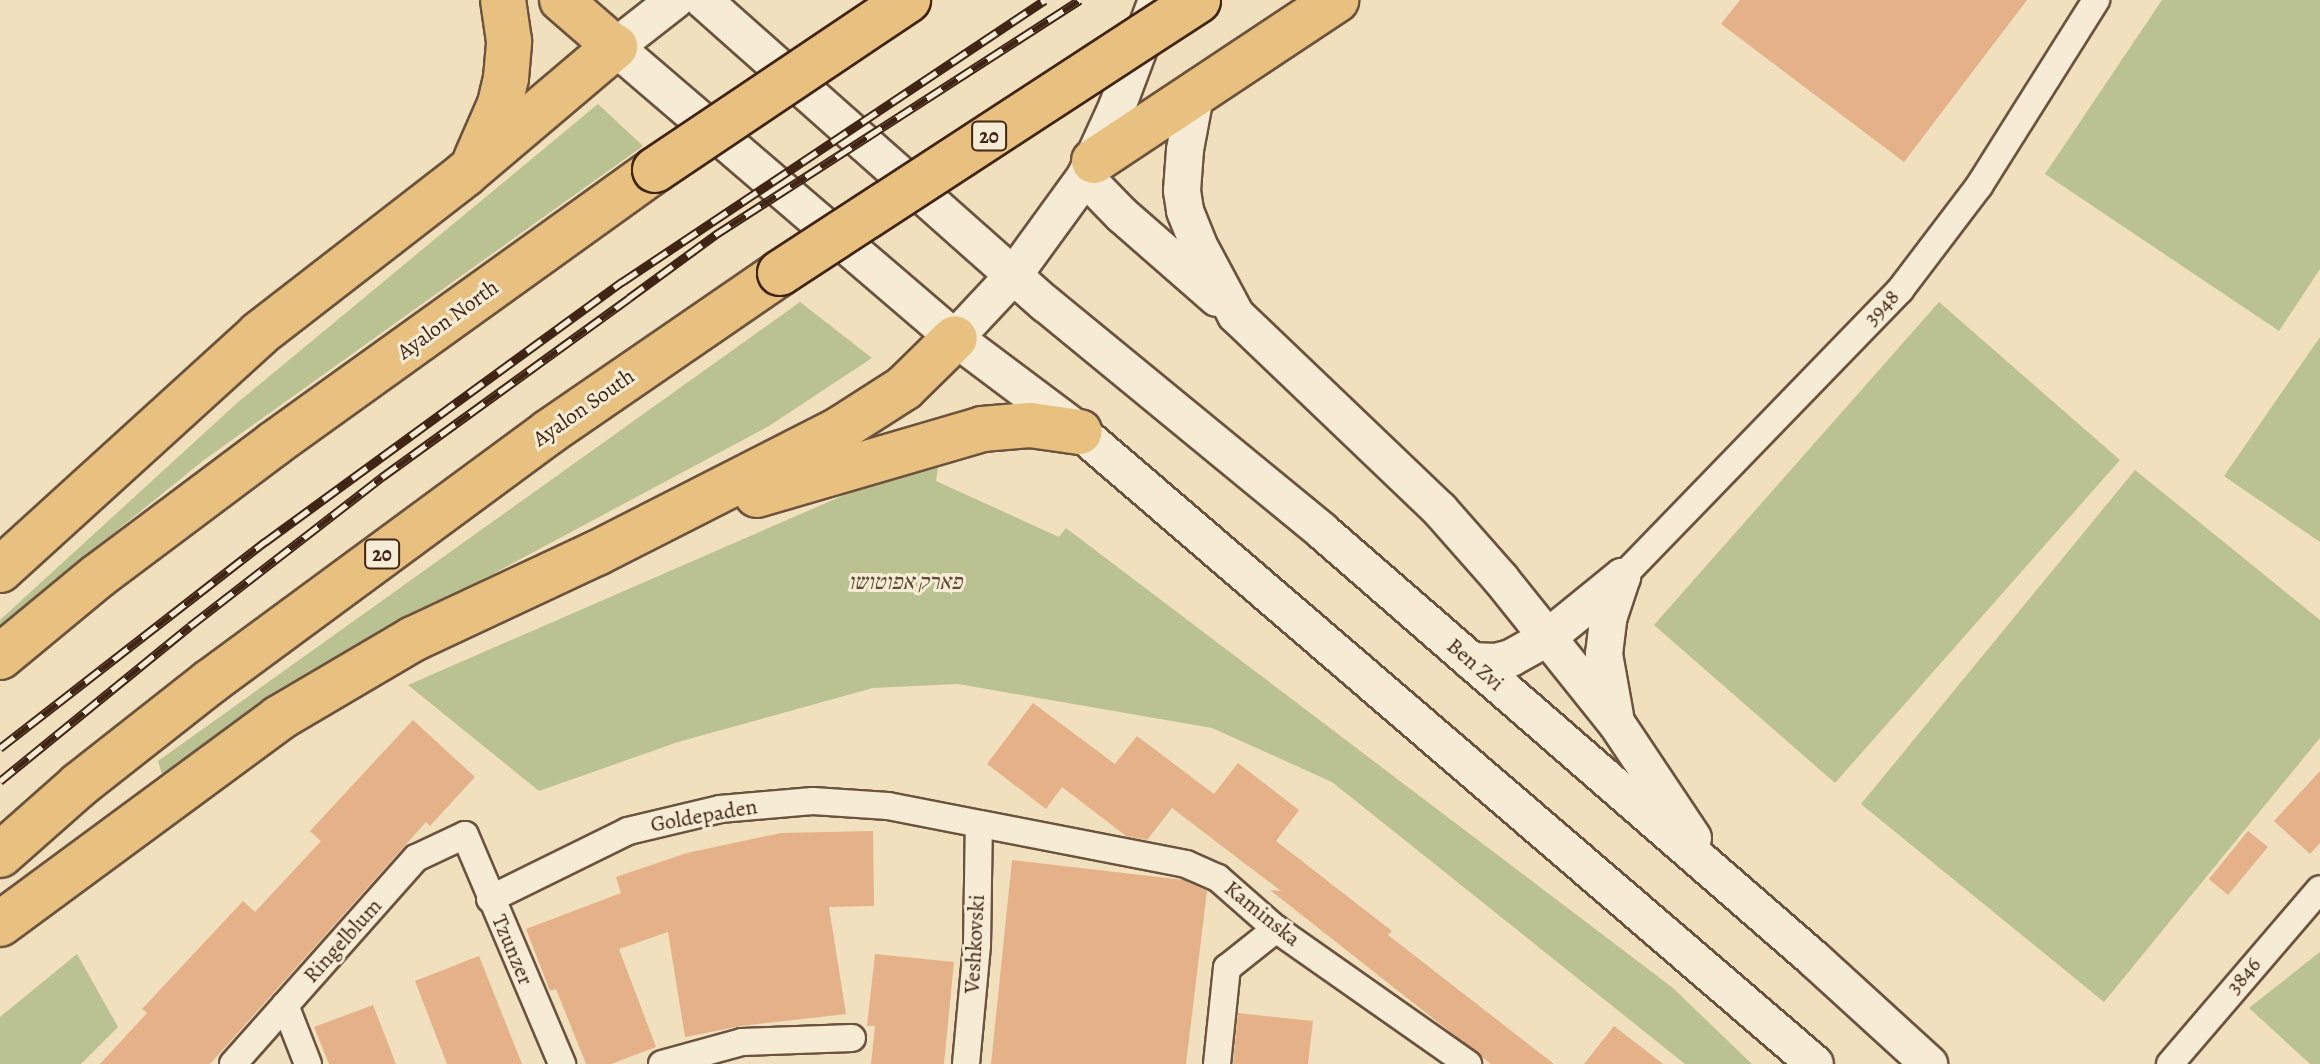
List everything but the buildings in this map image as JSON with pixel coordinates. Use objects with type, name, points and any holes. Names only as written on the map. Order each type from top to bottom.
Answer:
[{"type":"highway","points":[[465,174],[483,149],[500,104],[509,41],[503,0]]},
{"type":"highway","points":[[0,570],[259,334],[465,174],[615,47],[561,0]]},
{"type":"highway","name":"Ayalon North","points":[[0,657],[98,576],[275,443],[655,170],[908,0]]},
{"type":"highway","name":"Ayalon South","points":[[0,855],[79,785],[210,682],[549,432],[780,273],[1198,0]]},
{"type":"highway","points":[[1090,169],[1196,91],[1336,0]]},
{"type":"highway","points":[[0,924],[279,718],[413,639],[597,553],[840,429],[904,388],[955,338]]},
{"type":"highway","points":[[597,553],[840,468],[982,429],[1030,425],[1080,432]]},
{"type":"main road","points":[[675,0],[615,47],[955,338],[1080,432],[1815,1064]]},
{"type":"main road","name":"Ben Zvi","points":[[703,0],[1013,276],[1322,531],[1719,876],[1929,1064]]},
{"type":"main road","points":[[955,338],[1013,276],[1090,169],[1141,49],[1157,0]]},
{"type":"main road","points":[[1196,91],[1185,150],[1182,191],[1185,211],[1198,244],[1236,315]]},
{"type":"main road","points":[[1090,169],[1122,215],[1236,315],[1440,510],[1617,724],[1719,876]]},
{"type":"main road","points":[[1471,661],[1496,662],[1511,658],[1547,638],[1622,577]]},
{"type":"main road","points":[[1617,724],[1604,654],[1609,616],[1622,577]]},
{"type":"street","name":"3948","points":[[1622,577],[1900,290],[1979,186],[2096,0]]},
{"type":"street","name":"Goldepaden","points":[[490,899],[628,831],[720,809],[813,801],[888,806],[979,824]]},
{"type":"street","name":"Kaminska","points":[[979,824],[1186,864],[1218,878],[1276,929],[1468,1064]]},
{"type":"street","name":"Veshkovski","points":[[966,1064],[977,945],[979,824]]},
{"type":"street","name":"Tzunzer","points":[[465,835],[562,1064]]},
{"type":"street","name":"Ringelblum","points":[[233,1064],[416,858],[465,835]]},
{"type":"street","name":"3846","points":[[2170,1064],[2320,889]]},
{"type":"street","points":[[1217,1064],[1227,968],[1276,929]]},
{"type":"street","points":[[285,1005],[308,1064]]},
{"type":"street","points":[[662,1064],[742,1042],[852,1038]]},
{"type":"green space","points":[[2162,0],[2320,0],[2320,269],[2279,331],[2045,174]]},
{"type":"green space","points":[[598,104],[643,146],[204,460],[0,625],[0,620],[237,403]]},
{"type":"green space","points":[[800,302],[872,358],[769,426],[401,623],[162,774],[158,761]]},
{"type":"green space","points":[[1939,302],[2120,460],[1835,783],[1654,625]]},
{"type":"green space","points":[[2320,337],[2320,542],[2224,476]]},
{"type":"green space","name":"פארק אפוטושו","points":[[938,467],[936,481],[1059,537],[1066,528],[1673,988],[1752,1064],[1685,1064],[1332,782],[1212,728],[958,684],[873,688],[678,742],[539,791],[408,685],[865,486]]},
{"type":"green space","points":[[2135,470],[2320,620],[2320,738],[2104,1002],[1861,804]]},
{"type":"green space","points":[[2320,952],[2320,1064],[2310,1064],[2249,1008]]},
{"type":"green space","points":[[77,954],[118,1027],[81,1064],[0,1064],[0,1017]]},
{"type":"railway","points":[[0,748],[265,542],[622,282],[1045,0]]},
{"type":"railway","points":[[0,781],[190,626],[382,477],[715,235],[1080,0]]}]
